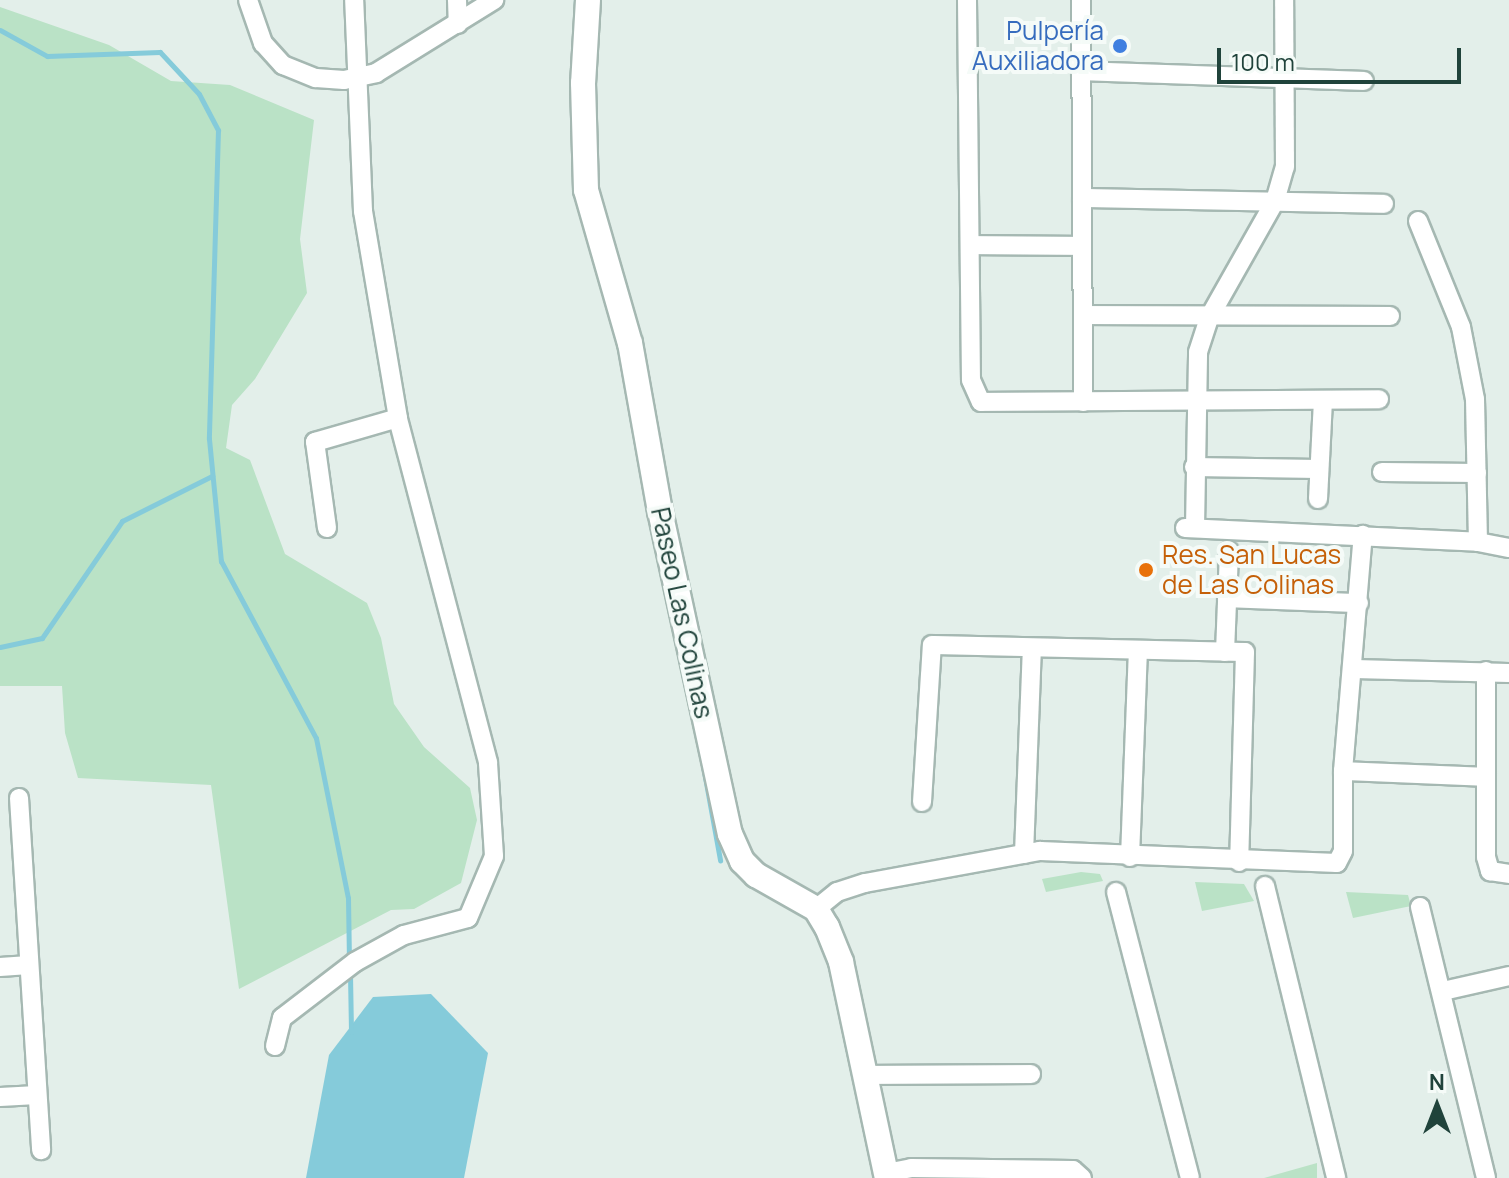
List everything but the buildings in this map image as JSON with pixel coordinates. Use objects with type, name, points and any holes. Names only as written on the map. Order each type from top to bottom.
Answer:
[{"type":"street","points":[[248,0],[263,43],[283,65],[316,78],[357,80],[458,24],[494,0]]},
{"type":"street","points":[[275,1046],[282,1018],[355,962],[404,935],[468,918],[494,856],[488,762],[398,418],[363,211],[354,0]]},
{"type":"street","points":[[457,0],[458,24]]},
{"type":"street","name":"Paseo Las Colinas","points":[[588,0],[583,83],[586,190],[630,343],[730,834],[742,861],[756,875],[816,909]]},
{"type":"street","points":[[967,0],[973,393],[992,405],[1379,399]]},
{"type":"street","points":[[1081,0],[1083,402]]},
{"type":"street","points":[[1284,0],[1285,167],[1275,201],[1210,316],[1198,352],[1190,528],[1478,542],[1509,548]]},
{"type":"street","points":[[1081,71],[1364,81]]},
{"type":"street","points":[[1082,198],[1384,204]]},
{"type":"street","points":[[1418,221],[1461,327],[1475,399],[1478,542]]},
{"type":"street","points":[[970,245],[1082,246]]},
{"type":"street","points":[[1083,315],[1390,316]]},
{"type":"street","points":[[1318,499],[1323,400]]},
{"type":"street","points":[[327,528],[315,442],[398,418]]},
{"type":"street","points":[[1194,467],[1318,469]]},
{"type":"street","points":[[1382,472],[1477,473]]},
{"type":"street","points":[[1082,1178],[1073,1170],[887,1176],[841,962],[816,909],[837,892],[865,883],[1024,854],[1337,863],[1343,851],[1343,771],[1363,535]]},
{"type":"street","points":[[1225,652],[1229,551]]},
{"type":"street","points":[[1227,598],[1359,603]]},
{"type":"street","points":[[922,802],[932,645],[1245,652],[1239,862]]},
{"type":"street","points":[[1024,854],[1032,648]]},
{"type":"street","points":[[1130,857],[1138,650]]},
{"type":"street","points":[[1354,669],[1509,673]]},
{"type":"street","points":[[1486,671],[1487,866],[1509,874]]},
{"type":"street","points":[[1343,771],[1486,777]]},
{"type":"street","points":[[19,798],[41,1150]]},
{"type":"street","points":[[0,832],[20,831]]},
{"type":"street","points":[[1265,886],[1336,1178]]},
{"type":"street","points":[[1116,892],[1190,1178]]},
{"type":"street","points":[[1420,907],[1443,991],[1486,1178]]},
{"type":"street","points":[[0,967],[29,965]]},
{"type":"street","points":[[1443,991],[1509,976]]},
{"type":"street","points":[[866,1075],[1031,1074]]},
{"type":"street","points":[[0,1097],[37,1095]]},
{"type":"green space","points":[[0,7],[109,45],[171,81],[230,85],[314,120],[300,239],[307,293],[255,379],[232,405],[226,448],[250,460],[285,554],[367,603],[381,638],[394,704],[424,747],[470,788],[477,820],[461,883],[414,909],[391,910],[239,989],[211,785],[78,778],[65,733],[62,686],[0,686]]},
{"type":"green space","points":[[1081,872],[1100,874],[1103,881],[1046,892],[1042,879]]},
{"type":"green space","points":[[1195,882],[1244,884],[1254,901],[1202,911]]},
{"type":"green space","points":[[1346,892],[1408,895],[1411,906],[1353,918]]},
{"type":"green space","points":[[1317,1163],[1317,1178],[1264,1178]]},
{"type":"water","points":[[431,994],[488,1053],[464,1178],[306,1178],[329,1055],[373,997]]},
{"type":"waterway","points":[[573,139],[576,0]]},
{"type":"waterway","points":[[0,30],[47,56],[160,52],[199,94],[218,130],[209,439],[221,561],[316,738],[348,898],[349,960]]},
{"type":"waterway","points":[[584,224],[611,318]]},
{"type":"waterway","points":[[0,647],[42,638],[122,521],[212,476]]},
{"type":"waterway","points":[[703,766],[720,860]]},
{"type":"waterway","points":[[350,974],[351,1032]]},
{"type":"place","name":"Pulpería Auxiliadora","points":[[1120,46]]},
{"type":"place","name":"Res. San Lucas de Las Colinas","points":[[1146,570]]}]
